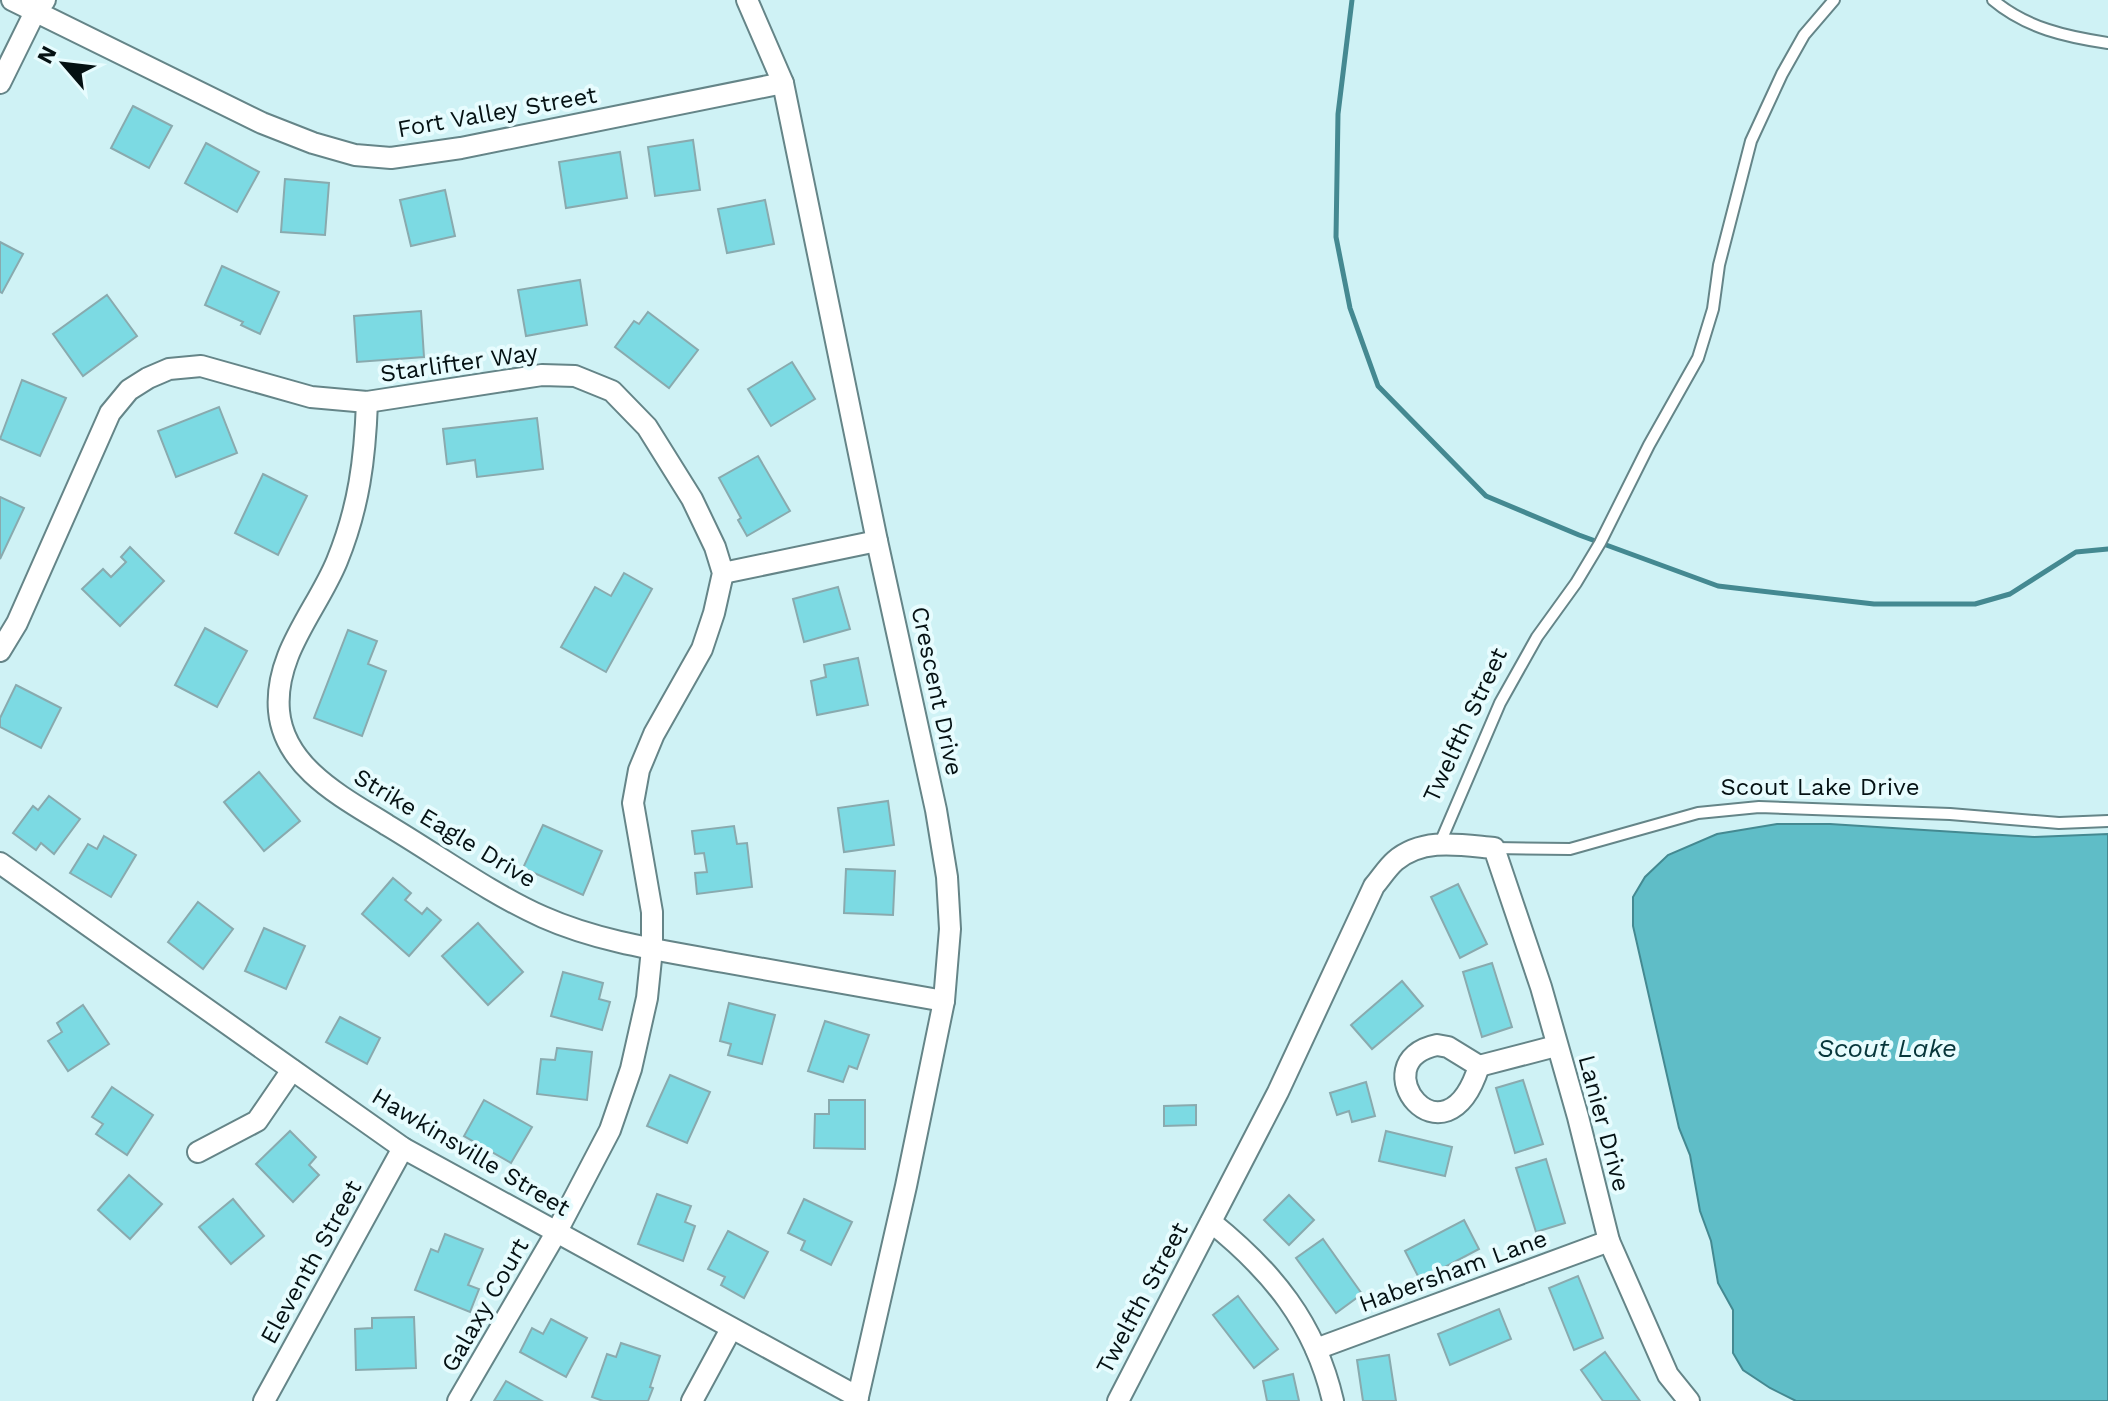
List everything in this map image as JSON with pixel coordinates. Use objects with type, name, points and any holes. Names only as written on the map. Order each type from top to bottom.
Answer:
[{"type":"street","name":"Fort Valley Street","points":[[12,0],[40,6],[287,134],[355,155],[391,158],[532,135],[783,83]]},
{"type":"street","name":"Crescent Drive","points":[[747,0],[783,83],[936,810],[947,877],[950,929],[944,1001],[858,1399]]},
{"type":"street","points":[[0,83],[40,6]]},
{"type":"street","name":"Starlifter Way","points":[[0,651],[24,609],[105,423],[129,390],[169,369],[201,366],[311,397],[367,402],[542,375],[575,376],[612,391],[647,427],[692,499],[715,547],[723,573]]},
{"type":"street","name":"Strike Eagle Drive","points":[[367,402],[365,457],[354,510],[338,559],[321,596],[298,633],[280,684],[279,712],[298,759],[327,787],[542,917],[652,949],[944,1001]]},
{"type":"street","points":[[556,1233],[610,1130],[631,1069],[647,998],[652,912],[633,803],[639,770],[654,734],[702,649],[723,573],[877,541]]},
{"type":"street","name":"Scout Lake Drive","points":[[1440,843],[1494,848]]},
{"type":"street","name":"Twelfth Street","points":[[1118,1401],[1285,1078],[1374,886],[1395,861],[1420,848],[1440,843]]},
{"type":"street","name":"Lanier Drive","points":[[1494,848],[1541,987],[1609,1241],[1668,1375],[1689,1401]]},
{"type":"street","name":"Hawkinsville Street","points":[[0,863],[403,1148],[858,1399]]},
{"type":"street","points":[[1479,1066],[1556,1046]]},
{"type":"street","points":[[198,1152],[257,1121],[292,1070]]},
{"type":"street","name":"Eleventh Street","points":[[264,1401],[403,1148]]},
{"type":"street","points":[[1211,1222],[1271,1275],[1295,1308],[1316,1349],[1333,1401]]},
{"type":"street","name":"Galaxy Court","points":[[458,1401],[556,1233]]},
{"type":"street","name":"Habersham Lane","points":[[1316,1349],[1609,1241]]},
{"type":"street","points":[[692,1401],[731,1329]]},
{"type":"lane","name":"Twelfth Street","points":[[1440,843],[1474,758],[1511,682],[1600,543],[1666,413],[1698,358],[1713,309],[1719,265],[1751,141],[1804,35],[1834,0]]},
{"type":"lane","points":[[1993,0],[2044,30],[2071,38],[2108,43]]},
{"type":"lane","name":"Scout Lake Drive","points":[[1494,848],[1570,849],[1698,813],[1759,807],[1950,814],[2059,823],[2108,821]]},
{"type":"water","name":"Scout Lake","points":[[1777,824],[1830,824],[2034,837],[2108,834],[2108,1401],[1796,1401],[1743,1370],[1733,1353],[1733,1310],[1718,1283],[1690,1155],[1679,1128],[1633,926],[1633,897],[1645,877],[1668,855],[1717,834]]},
{"type":"building","points":[[133,106],[172,126],[149,168],[111,148]]},
{"type":"building","points":[[693,140],[700,190],[655,196],[648,147]]},
{"type":"building","points":[[206,143],[259,172],[237,212],[185,183]]},
{"type":"building","points":[[620,152],[627,198],[566,208],[559,162]]},
{"type":"building","points":[[285,179],[329,183],[325,235],[281,232]]},
{"type":"building","points":[[445,190],[455,236],[411,246],[400,200]]},
{"type":"building","points":[[765,200],[774,244],[727,253],[718,209]]},
{"type":"building","points":[[0,242],[23,254],[2,293],[0,292]]},
{"type":"building","points":[[222,266],[279,292],[260,334],[241,325],[243,322],[205,305]]},
{"type":"building","points":[[580,280],[587,325],[526,336],[518,290]]},
{"type":"building","points":[[107,295],[137,336],[83,376],[53,334]]},
{"type":"building","points":[[421,311],[424,357],[357,362],[354,316]]},
{"type":"building","points":[[648,312],[698,350],[669,388],[615,347],[634,321],[639,324]]},
{"type":"building","points":[[792,362],[815,399],[771,426],[748,389]]},
{"type":"building","points":[[22,380],[66,398],[40,456],[0,439]]},
{"type":"building","points":[[219,407],[237,453],[176,477],[158,431]]},
{"type":"building","points":[[537,418],[543,469],[477,477],[475,460],[447,464],[443,429]]},
{"type":"building","points":[[758,456],[790,511],[747,536],[738,520],[741,518],[719,478]]},
{"type":"building","points":[[263,474],[307,496],[278,555],[235,533]]},
{"type":"building","points":[[0,497],[24,508],[0,559]]},
{"type":"building","points":[[130,547],[164,581],[120,626],[82,589],[103,569],[111,577],[126,562],[121,557]]},
{"type":"building","points":[[624,573],[652,589],[606,672],[561,647],[595,587],[611,596]]},
{"type":"building","points":[[838,587],[850,629],[804,642],[793,599]]},
{"type":"building","points":[[205,628],[247,651],[217,707],[175,685]]},
{"type":"building","points":[[348,630],[377,641],[368,664],[386,671],[362,736],[314,718]]},
{"type":"building","points":[[858,658],[868,705],[817,715],[811,681],[826,677],[824,665]]},
{"type":"building","points":[[16,685],[61,708],[41,748],[0,727],[0,718]]},
{"type":"building","points":[[259,772],[300,821],[264,851],[224,802]]},
{"type":"building","points":[[49,796],[80,819],[54,854],[41,843],[36,850],[13,833],[33,806],[38,810]]},
{"type":"building","points":[[888,801],[894,845],[844,852],[838,808]]},
{"type":"building","points":[[543,825],[602,851],[583,895],[523,868]]},
{"type":"building","points":[[734,826],[737,844],[747,843],[752,887],[697,894],[695,873],[707,872],[704,853],[695,854],[692,831]]},
{"type":"building","points":[[104,836],[136,855],[111,897],[70,873],[88,844],[97,849]]},
{"type":"building","points":[[846,869],[895,871],[893,915],[844,913]]},
{"type":"building","points":[[393,878],[411,893],[405,900],[422,914],[427,908],[441,920],[409,956],[362,914]]},
{"type":"building","points":[[1458,884],[1487,944],[1460,958],[1431,897]]},
{"type":"building","points":[[198,902],[233,929],[203,969],[168,942]]},
{"type":"building","points":[[478,923],[523,972],[488,1005],[442,956]]},
{"type":"building","points":[[264,928],[305,946],[286,989],[245,971]]},
{"type":"building","points":[[1492,963],[1512,1027],[1482,1037],[1463,972]]},
{"type":"building","points":[[563,972],[603,983],[599,999],[610,1002],[602,1030],[551,1016]]},
{"type":"building","points":[[1402,981],[1423,1006],[1372,1049],[1351,1025]]},
{"type":"building","points":[[729,1003],[775,1015],[762,1064],[728,1055],[731,1044],[720,1041]]},
{"type":"building","points":[[83,1005],[109,1044],[68,1071],[48,1041],[62,1032],[57,1023]]},
{"type":"building","points":[[340,1017],[380,1038],[367,1064],[326,1042]]},
{"type":"building","points":[[825,1021],[869,1035],[857,1069],[849,1066],[843,1082],[808,1071]]},
{"type":"building","points":[[557,1048],[592,1052],[587,1100],[537,1094],[541,1059],[555,1060]]},
{"type":"building","points":[[670,1075],[710,1092],[687,1143],[647,1126]]},
{"type":"building","points":[[1523,1080],[1543,1144],[1515,1153],[1496,1088]]},
{"type":"building","points":[[1366,1082],[1375,1116],[1352,1122],[1349,1111],[1337,1115],[1330,1093]]},
{"type":"building","points":[[112,1087],[153,1115],[127,1155],[96,1134],[103,1124],[92,1117]]},
{"type":"building","points":[[484,1100],[532,1127],[511,1163],[464,1136]]},
{"type":"building","points":[[829,1100],[865,1100],[865,1149],[814,1148],[815,1114],[829,1114]]},
{"type":"building","points":[[1196,1105],[1196,1125],[1164,1126],[1164,1106]]},
{"type":"building","points":[[290,1131],[316,1157],[309,1165],[319,1175],[293,1202],[256,1164]]},
{"type":"building","points":[[1386,1131],[1452,1147],[1445,1176],[1379,1161]]},
{"type":"building","points":[[1546,1159],[1565,1223],[1536,1232],[1516,1168]]},
{"type":"building","points":[[129,1175],[162,1204],[130,1239],[98,1210]]},
{"type":"building","points":[[657,1194],[691,1206],[685,1222],[695,1226],[683,1261],[638,1244]]},
{"type":"building","points":[[1289,1195],[1314,1220],[1289,1245],[1264,1220]]},
{"type":"building","points":[[233,1199],[264,1236],[231,1264],[199,1227]]},
{"type":"building","points":[[804,1199],[852,1222],[831,1265],[801,1250],[805,1241],[788,1233]]},
{"type":"building","points":[[1464,1220],[1479,1249],[1420,1280],[1405,1251]]},
{"type":"building","points":[[728,1231],[768,1252],[744,1298],[721,1285],[725,1277],[708,1269]]},
{"type":"building","points":[[445,1234],[483,1249],[468,1285],[479,1289],[470,1312],[415,1290],[431,1249],[438,1252]]},
{"type":"building","points":[[1323,1239],[1362,1294],[1336,1313],[1296,1258]]},
{"type":"building","points":[[1578,1276],[1603,1338],[1574,1350],[1549,1288]]},
{"type":"building","points":[[1238,1296],[1278,1349],[1254,1368],[1213,1315]]},
{"type":"building","points":[[1499,1309],[1511,1339],[1450,1365],[1438,1334]]},
{"type":"building","points":[[414,1317],[416,1368],[356,1370],[355,1329],[372,1328],[372,1318]]},
{"type":"building","points":[[551,1319],[587,1338],[566,1377],[520,1352],[532,1328],[543,1334]]},
{"type":"building","points":[[621,1343],[660,1356],[648,1401],[603,1401],[592,1397],[607,1354],[616,1357]]},
{"type":"building","points":[[1605,1352],[1640,1401],[1603,1401],[1581,1370]]},
{"type":"building","points":[[1389,1355],[1396,1401],[1363,1401],[1357,1360]]},
{"type":"building","points":[[1293,1374],[1299,1401],[1267,1401],[1263,1381]]},
{"type":"building","points":[[506,1381],[542,1401],[494,1401]]},
{"type":"waterway","points":[[1352,0],[1338,114],[1336,237],[1350,308],[1378,386],[1486,496],[1579,535],[1718,586],[1874,604],[1975,604],[2010,594],[2076,552],[2108,549]]}]
